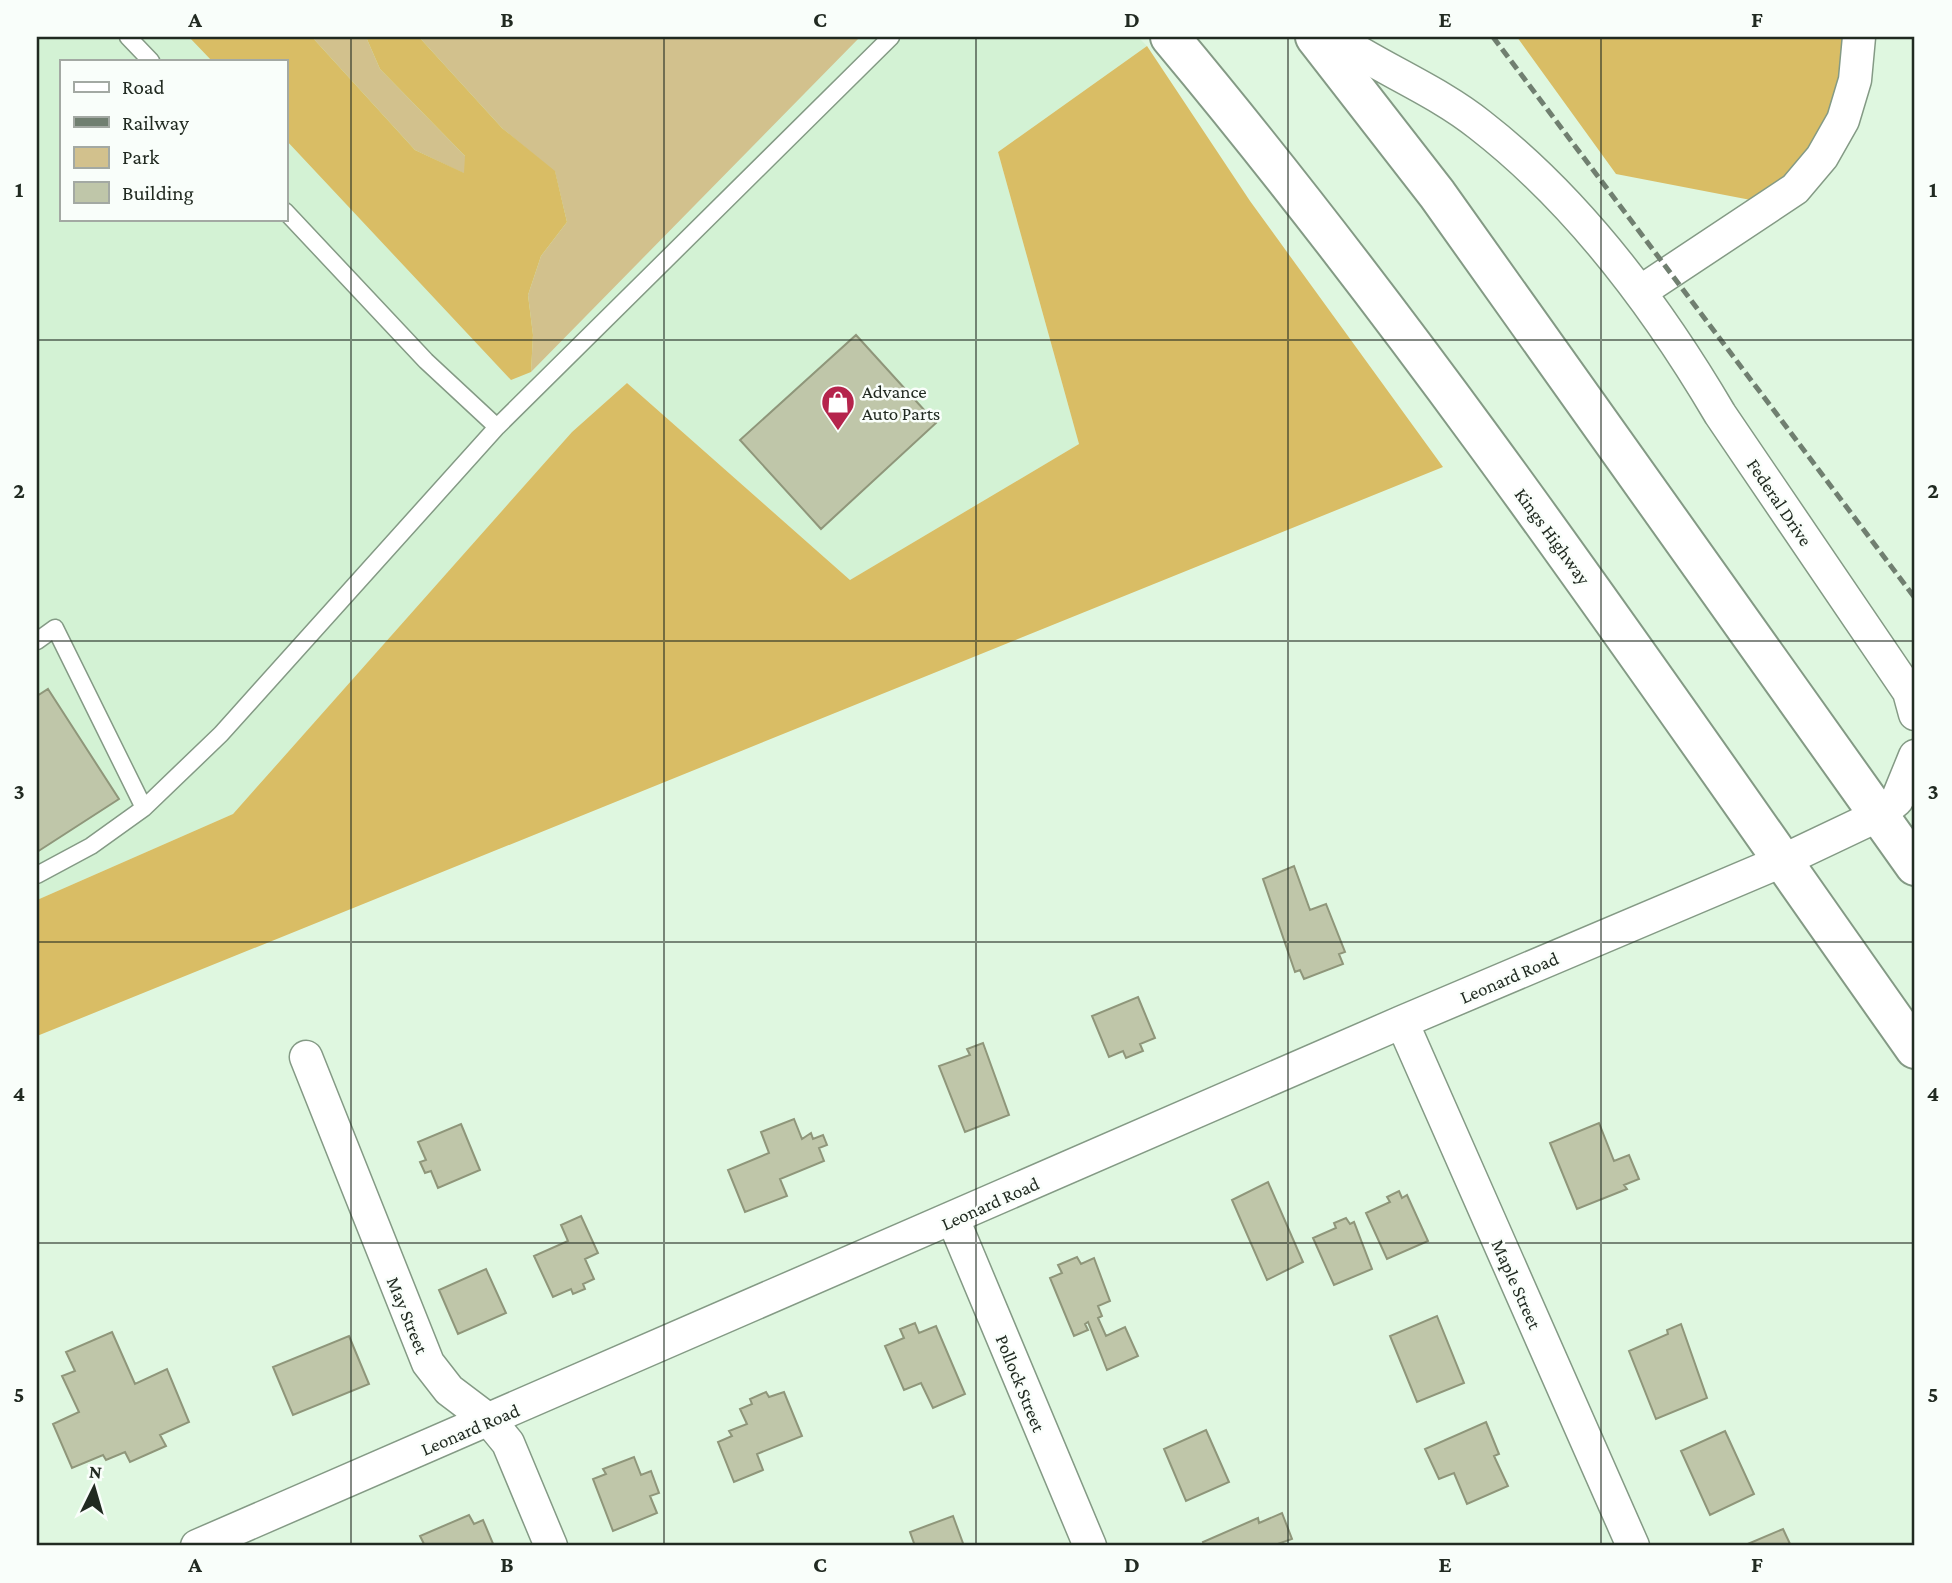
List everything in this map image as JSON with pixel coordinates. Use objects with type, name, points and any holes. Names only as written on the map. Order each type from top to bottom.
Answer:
[{"type":"highway","name":"Kings Highway","points":[[1170,37],[1284,173],[1405,332],[1620,629],[1915,1049]]},
{"type":"highway","points":[[1314,37],[1437,194],[1915,866]]},
{"type":"street","name":"Federal Drive","points":[[1334,37],[1478,122],[1518,157],[1601,243],[1640,292],[1909,692],[1915,714]]},
{"type":"street","points":[[1640,292],[1795,189],[1815,165],[1843,120],[1855,80],[1859,37]]},
{"type":"street","points":[[1782,861],[1879,815],[1897,800],[1915,755]]},
{"type":"street","name":"Leonard Road","points":[[197,1546],[490,1421],[1402,1022],[1782,861]]},
{"type":"street","name":"Maple Street","points":[[1402,1022],[1633,1546]]},
{"type":"street","name":"May Street","points":[[306,1057],[428,1363],[449,1390],[490,1421],[508,1443],[551,1546]]},
{"type":"street","name":"Pollock Street","points":[[953,1219],[1090,1546]]},
{"type":"lane","points":[[128,37],[150,60]]},
{"type":"lane","points":[[37,875],[91,846],[144,808],[221,734],[497,427],[891,37]]},
{"type":"lane","points":[[287,213],[426,361],[497,427]]},
{"type":"lane","points":[[37,641],[55,628],[144,808]]},
{"type":"shaded area","points":[[37,37],[1138,37],[1147,46],[998,152],[1079,444],[850,580],[627,383],[572,432],[233,814],[37,900]]},
{"type":"shaded area","points":[[189,37],[312,37],[415,150],[464,173],[465,156],[380,69],[366,37],[419,37],[502,128],[555,171],[567,222],[541,256],[528,295],[533,335],[531,372],[511,380],[287,141],[287,60],[211,60]]},
{"type":"shaded area","points":[[1517,37],[1849,37],[1841,97],[1817,151],[1756,201],[1616,174]]},
{"type":"shaded area","points":[[1147,46],[1250,201],[1443,467],[37,1036],[37,900],[233,814],[572,432],[627,383],[850,580],[1079,444],[998,152]]},
{"type":"green space","points":[[312,37],[366,37],[380,69],[465,156],[465,174],[415,150]]},
{"type":"green space","points":[[419,37],[860,37],[531,372],[533,335],[528,295],[541,256],[567,222],[555,172],[502,128]]},
{"type":"building","name":"Advance Auto Parts","points":[[856,335],[936,423],[821,529],[740,440]]},
{"type":"building","points":[[48,689],[119,799],[37,852],[37,696]]},
{"type":"building","points":[[1294,866],[1310,910],[1326,904],[1345,952],[1339,954],[1343,964],[1304,979],[1300,970],[1295,972],[1263,879]]},
{"type":"building","points":[[1138,997],[1155,1038],[1140,1044],[1143,1051],[1126,1058],[1123,1051],[1109,1057],[1092,1016]]},
{"type":"building","points":[[983,1043],[1009,1115],[965,1132],[939,1066],[970,1055],[967,1049]]},
{"type":"building","points":[[794,1119],[802,1139],[811,1133],[813,1139],[823,1135],[827,1145],[819,1148],[824,1161],[780,1179],[787,1196],[745,1212],[728,1170],[769,1153],[761,1132]]},
{"type":"building","points":[[1599,1123],[1614,1161],[1629,1155],[1639,1179],[1624,1185],[1627,1189],[1577,1209],[1550,1143]]},
{"type":"building","points":[[461,1124],[480,1170],[438,1188],[431,1171],[425,1173],[420,1162],[426,1160],[418,1142]]},
{"type":"building","points":[[1268,1182],[1303,1262],[1267,1280],[1232,1200]]},
{"type":"building","points":[[1399,1191],[1402,1198],[1407,1195],[1428,1241],[1387,1259],[1366,1213],[1390,1202],[1387,1197]]},
{"type":"building","points":[[581,1216],[598,1253],[585,1259],[594,1279],[583,1284],[585,1289],[573,1294],[571,1289],[553,1297],[534,1256],[568,1241],[561,1225]]},
{"type":"building","points":[[1346,1218],[1350,1224],[1354,1222],[1372,1269],[1334,1285],[1313,1238],[1336,1228],[1334,1223]]},
{"type":"building","points":[[1077,1257],[1081,1264],[1094,1258],[1110,1301],[1098,1306],[1102,1316],[1098,1318],[1106,1336],[1125,1327],[1138,1356],[1107,1370],[1088,1322],[1085,1324],[1088,1330],[1074,1336],[1050,1278],[1062,1273],[1058,1265]]},
{"type":"building","points":[[486,1269],[506,1313],[458,1334],[439,1290]]},
{"type":"building","points":[[1437,1316],[1464,1383],[1417,1402],[1390,1336]]},
{"type":"building","points":[[915,1323],[919,1333],[936,1326],[965,1394],[933,1408],[921,1383],[904,1390],[885,1346],[904,1338],[900,1329]]},
{"type":"building","points":[[1681,1324],[1707,1398],[1656,1419],[1629,1351],[1668,1334],[1667,1330]]},
{"type":"building","points":[[112,1332],[135,1384],[167,1369],[189,1422],[160,1435],[166,1446],[130,1462],[125,1452],[106,1460],[103,1455],[72,1468],[53,1424],[79,1412],[62,1376],[75,1371],[66,1352]]},
{"type":"building","points":[[349,1336],[369,1384],[293,1415],[273,1367]]},
{"type":"building","points":[[766,1392],[769,1397],[784,1392],[802,1436],[757,1454],[763,1470],[734,1482],[718,1442],[732,1436],[729,1431],[747,1424],[740,1409],[752,1404],[750,1399]]},
{"type":"building","points":[[1486,1422],[1499,1454],[1494,1456],[1508,1486],[1467,1504],[1454,1473],[1439,1479],[1425,1449]]},
{"type":"building","points":[[1206,1430],[1229,1482],[1186,1501],[1164,1449]]},
{"type":"building","points":[[1725,1431],[1754,1494],[1710,1515],[1681,1451]]},
{"type":"building","points":[[634,1457],[641,1475],[651,1471],[659,1493],[650,1496],[657,1513],[613,1531],[593,1479],[606,1474],[603,1469]]},
{"type":"building","points":[[1282,1513],[1292,1539],[1272,1546],[1205,1546],[1203,1542],[1258,1518],[1259,1523]]},
{"type":"building","points":[[469,1515],[474,1524],[483,1520],[494,1546],[421,1546],[424,1544],[420,1536]]},
{"type":"building","points":[[953,1516],[964,1546],[915,1546],[910,1532]]},
{"type":"building","points":[[1783,1529],[1791,1546],[1743,1546]]},
{"type":"railway","points":[[1493,37],[1915,598]]},
{"type":"place","name":"Advance Auto Parts","points":[[838,432]]}]
